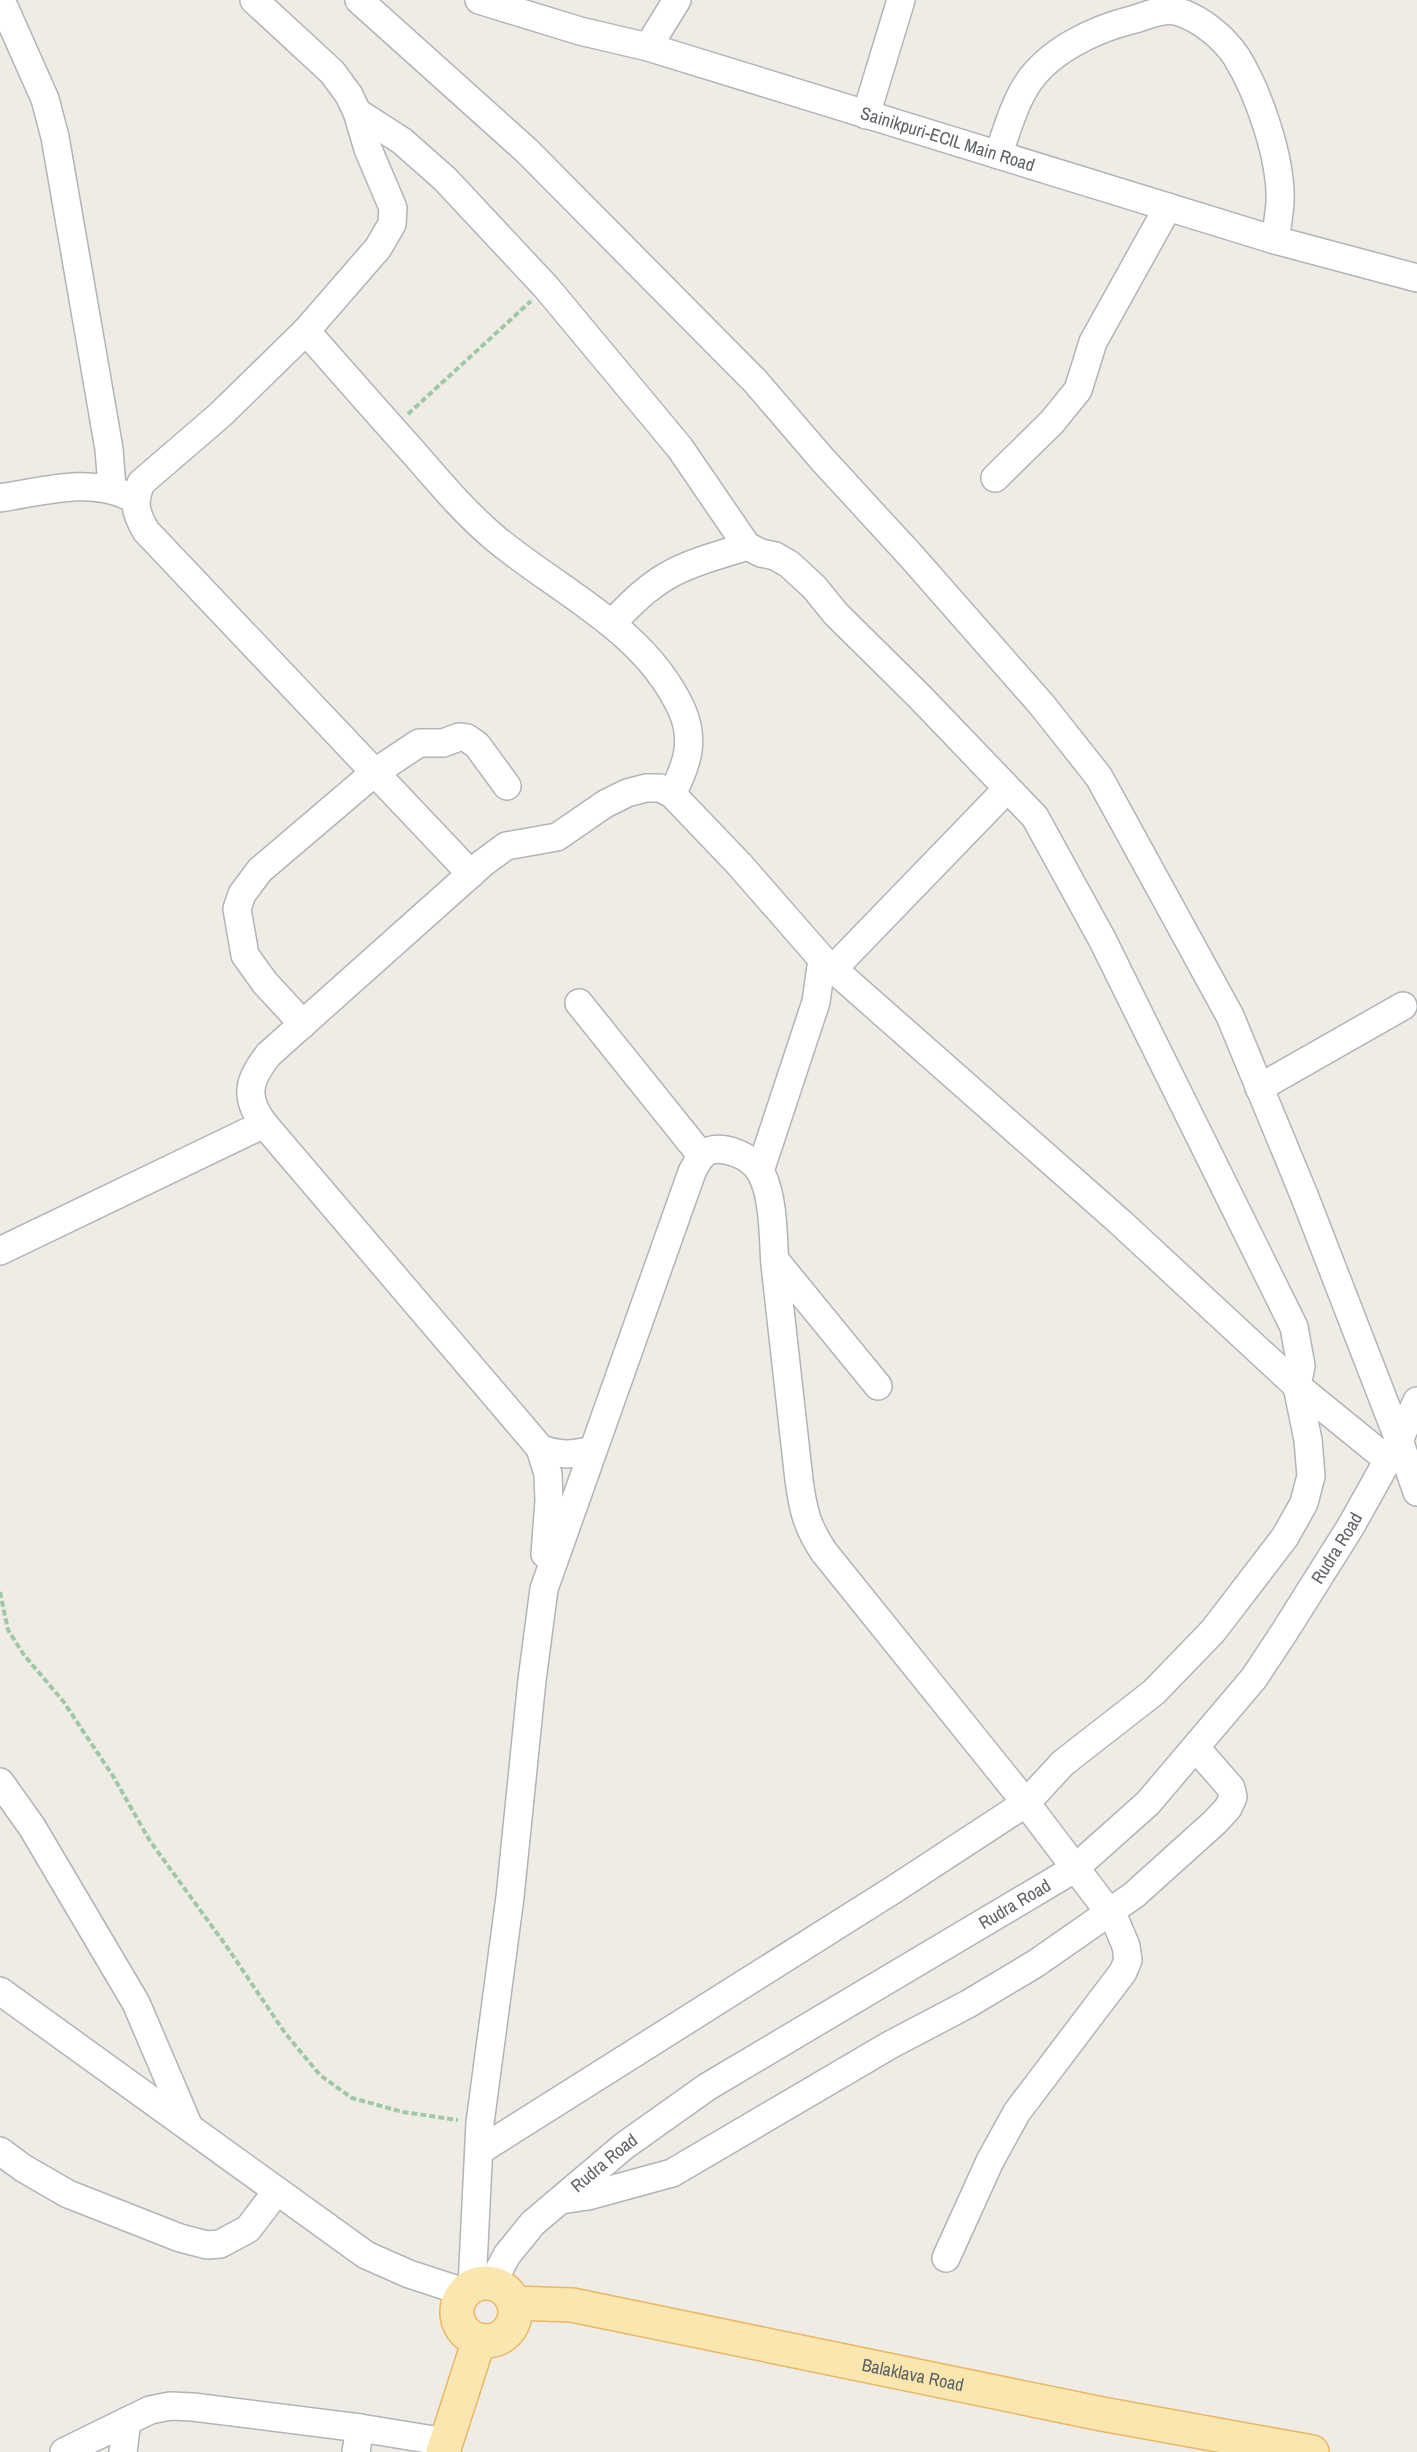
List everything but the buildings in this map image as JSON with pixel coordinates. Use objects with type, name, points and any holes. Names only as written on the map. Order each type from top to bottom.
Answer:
[{"type":"main road","points":[[486,2291],[515,2313],[513,2323],[507,2332],[499,2338],[479,2340],[462,2330],[456,2311],[459,2301],[486,2291]]},
{"type":"main road","name":"Balaklava Road","points":[[486,2291],[572,2305],[1090,2412],[1312,2452]]},
{"type":"main road","points":[[445,2447],[479,2340]]},
{"type":"street","points":[[1,0],[45,99],[55,137],[110,449],[124,493],[146,531],[471,874]]},
{"type":"street","points":[[0,498],[75,486],[124,493],[141,483],[220,415],[306,331],[378,248],[392,224],[393,208],[368,149],[357,112],[349,95],[332,72],[254,0]]},
{"type":"street","points":[[359,0],[527,151],[755,381],[1042,705],[1099,777],[1230,1017],[1304,1196],[1394,1450],[1417,1492]]},
{"type":"street","name":"Sainikpuri-ECIL Main Road","points":[[479,0],[580,31],[648,47],[1275,240],[1417,278]]},
{"type":"street","points":[[648,47],[677,0]]},
{"type":"street","points":[[866,115],[901,0]]},
{"type":"street","points":[[998,155],[1022,92],[1039,68],[1080,40],[1110,25],[1161,11],[1178,11],[1206,25],[1235,56],[1262,107],[1277,169],[1280,202],[1275,240]]},
{"type":"street","points":[[357,112],[402,141],[445,179],[546,287],[680,448],[747,546],[761,553],[775,556],[789,564],[814,587],[836,614],[1035,817],[1102,939],[1294,1327],[1301,1366],[1297,1386],[1308,1440],[1311,1476],[1304,1503],[1285,1537],[1213,1631],[1154,1692],[1063,1763],[1026,1803],[479,2151]]},
{"type":"street","points":[[995,478],[1052,422],[1078,390],[1093,342],[1168,207]]},
{"type":"street","points":[[306,331],[455,499],[495,538],[594,608],[663,676],[682,709],[688,730],[689,755],[672,794]]},
{"type":"street","points":[[612,624],[626,608],[659,581],[675,572],[747,546]]},
{"type":"street","points":[[303,1024],[265,983],[244,955],[237,909],[242,894],[260,870],[374,773],[419,743],[443,743],[459,737],[467,738],[477,746],[507,786]]},
{"type":"street","points":[[0,1991],[366,2255],[409,2274],[486,2291],[479,2151],[480,2123],[510,1897],[532,1680],[544,1589],[549,1501],[548,1474],[540,1448],[253,1110],[251,1084],[255,1072],[269,1054],[471,874],[506,846],[556,837],[605,804],[627,793],[646,788],[660,788],[672,794],[739,864],[828,964],[1120,1222],[1297,1386],[1394,1450]]},
{"type":"street","points":[[760,1171],[828,964],[1007,789]]},
{"type":"street","points":[[579,1003],[701,1155]]},
{"type":"street","points":[[1259,1088],[1403,1006]]},
{"type":"street","points":[[0,1251],[264,1124]]},
{"type":"street","points":[[544,1589],[679,1204],[701,1155],[717,1148],[729,1150],[755,1164],[766,1188],[802,1506],[810,1530],[824,1552],[1026,1803],[1109,1913],[1126,1946],[1128,1960],[1126,1966],[1017,2112],[986,2168],[946,2258]]},
{"type":"street","points":[[775,1260],[878,1386]]},
{"type":"street","name":"Rudra Road","points":[[486,2291],[507,2255],[533,2223],[624,2146],[706,2087],[1074,1869],[1148,1803],[1254,1677],[1285,1631],[1352,1526],[1394,1450],[1417,1401]]},
{"type":"street","points":[[540,1448],[551,1453],[574,1454],[592,1450]]},
{"type":"street","points":[[559,2200],[588,2196],[672,2173],[890,2045],[968,2004],[1035,1964],[1109,1913],[1134,1895],[1215,1822],[1230,1803],[1233,1797],[1231,1788],[1196,1748]]},
{"type":"street","points":[[0,1782],[32,1827],[136,2003],[190,2128]]},
{"type":"street","points":[[0,2151],[23,2168],[68,2194],[180,2238],[207,2245],[220,2244],[248,2229],[277,2191]]},
{"type":"street","points":[[64,2452],[127,2421],[160,2408],[193,2406],[358,2440],[445,2447]]},
{"type":"street","points":[[123,2452],[127,2421]]},
{"type":"path","points":[[392,428],[546,287]]},
{"type":"path","points":[[0,1592],[8,1630],[24,1655],[63,1701],[113,1776],[150,1841],[285,2032],[320,2075],[352,2098],[403,2112],[480,2123]]}]
